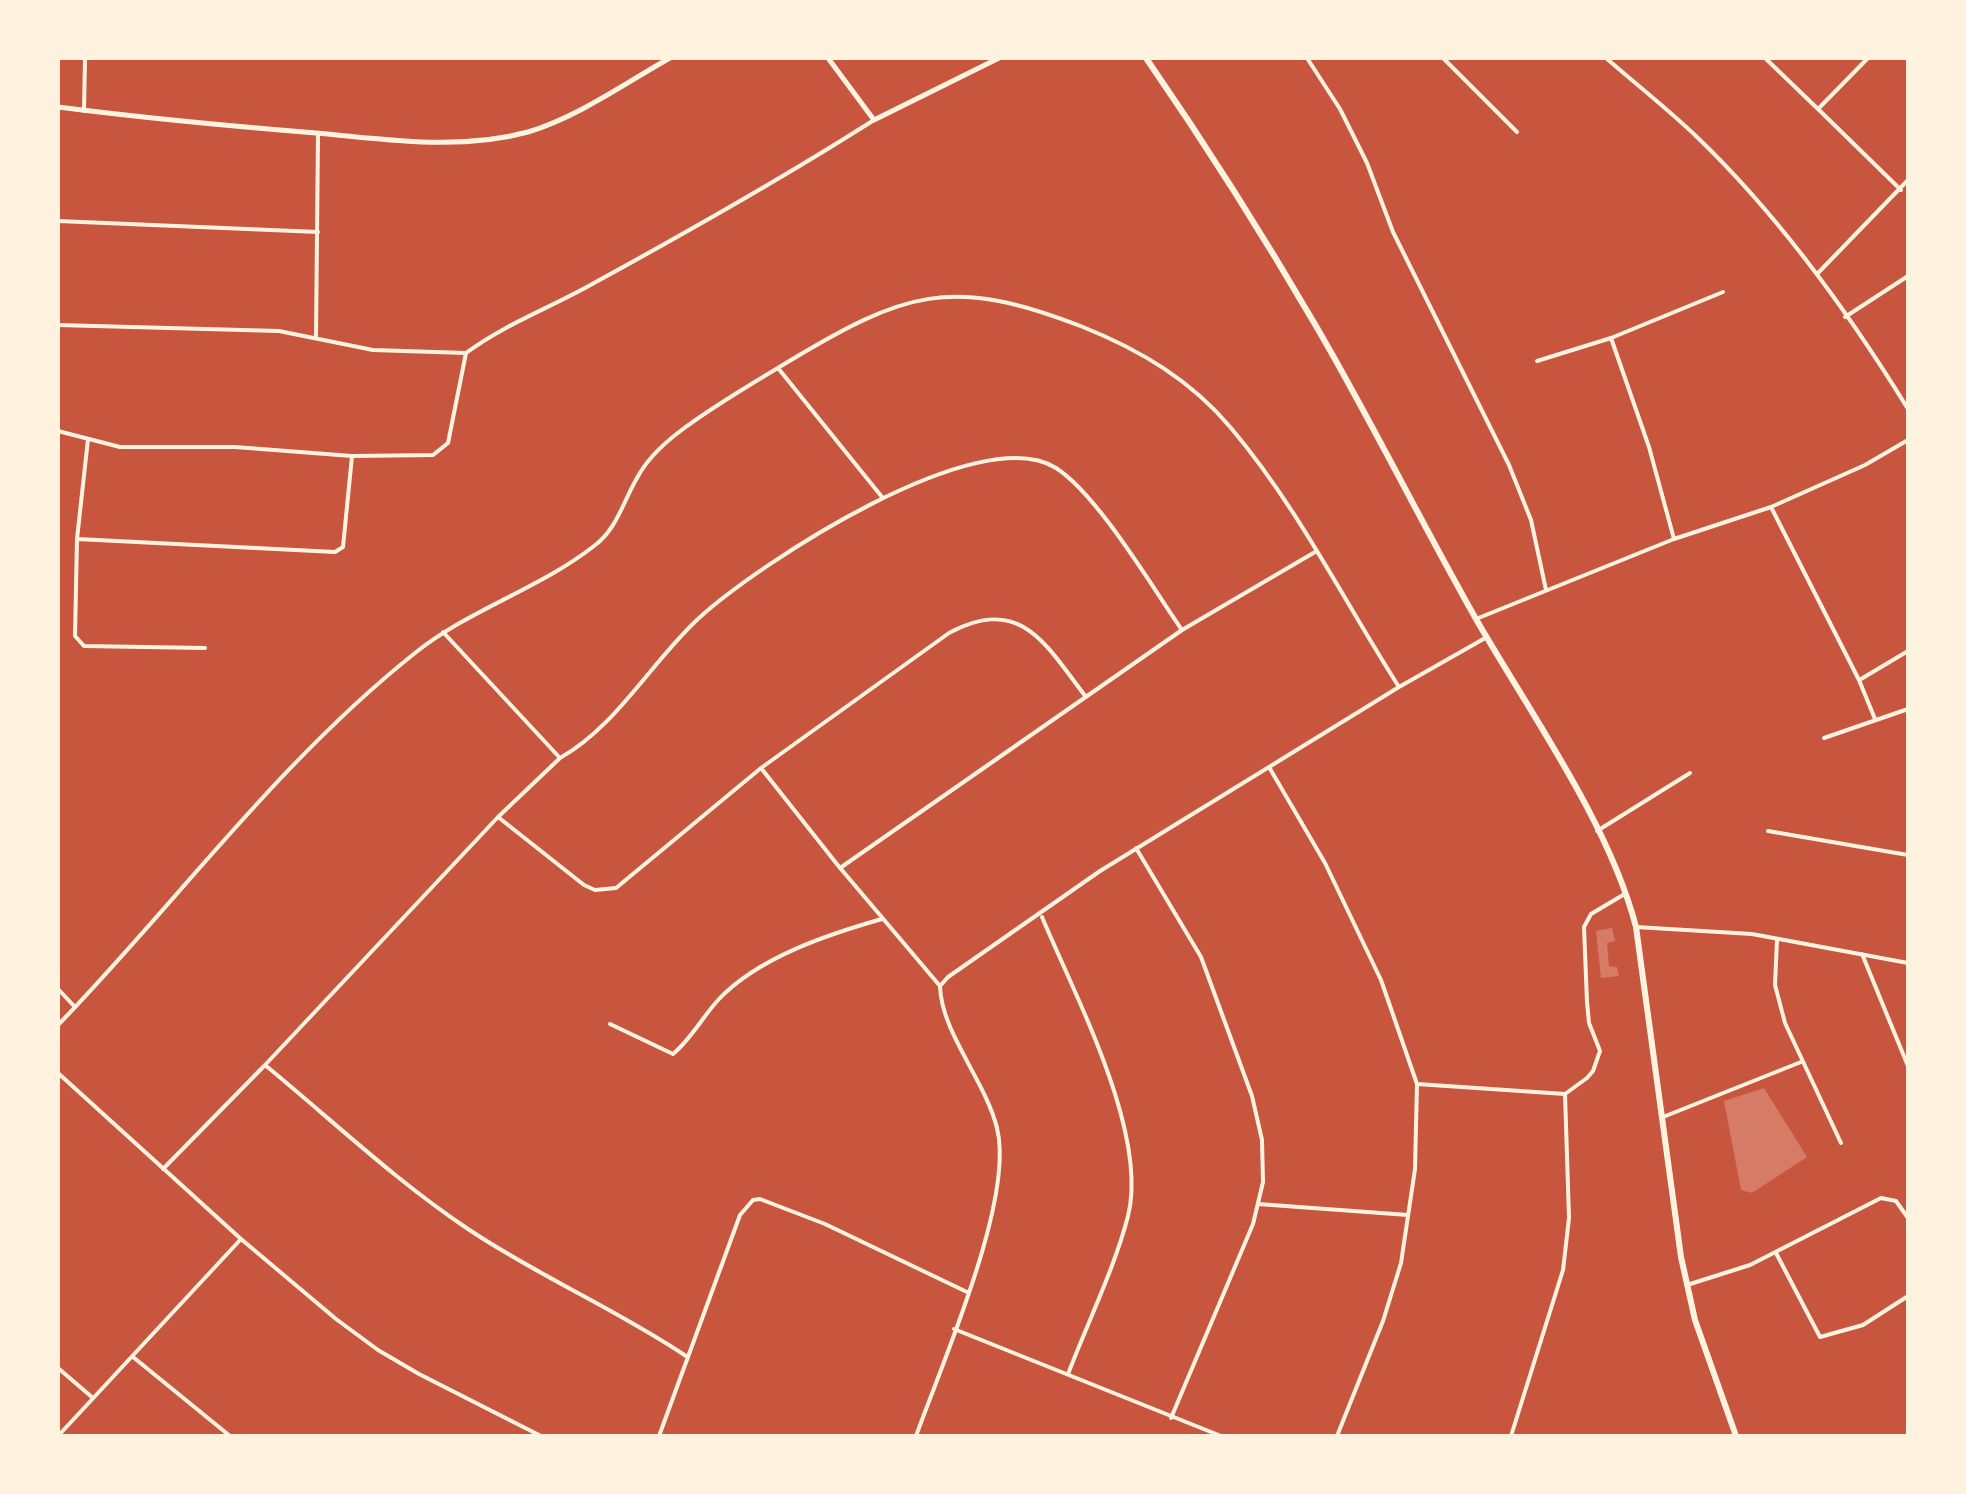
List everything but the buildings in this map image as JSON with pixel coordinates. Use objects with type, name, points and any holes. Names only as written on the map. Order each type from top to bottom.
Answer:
[{"type":"main road","points":[[1146,58],[1196,130],[1317,327],[1476,619],[1598,831],[1626,894],[1636,927],[1687,1286],[1736,1436]]},
{"type":"street","points":[[84,110],[85,58]]},
{"type":"street","points":[[58,107],[195,124],[460,142],[518,134],[585,106],[670,58]]},
{"type":"street","points":[[828,58],[874,120]]},
{"type":"street","points":[[58,325],[279,331],[373,350],[466,353],[489,336],[580,291],[771,183],[874,120],[999,58]]},
{"type":"street","points":[[1307,58],[1368,163],[1407,260],[1509,465],[1531,520],[1546,590]]},
{"type":"street","points":[[1444,58],[1518,132]]},
{"type":"street","points":[[1606,58],[1700,140],[1754,196],[1817,274],[1908,409]]},
{"type":"street","points":[[1766,58],[1900,190]]},
{"type":"street","points":[[1818,109],[1868,58]]},
{"type":"street","points":[[316,337],[318,133]]},
{"type":"street","points":[[1817,274],[1908,180]]},
{"type":"street","points":[[58,220],[318,232]]},
{"type":"street","points":[[1845,317],[1908,276]]},
{"type":"street","points":[[1537,361],[1611,338],[1723,292]]},
{"type":"street","points":[[58,1025],[347,711],[443,632],[598,544],[617,520],[649,459],[666,442],[857,321],[919,299],[973,296],[1052,315],[1147,356],[1206,401],[1232,428],[1270,481],[1398,687]]},
{"type":"street","points":[[1611,338],[1650,447],[1674,539]]},
{"type":"street","points":[[58,431],[120,446],[235,447],[352,456],[433,455],[448,443],[452,432],[466,353]]},
{"type":"street","points":[[778,368],[882,497]]},
{"type":"street","points":[[88,439],[77,539],[78,642],[84,646],[205,648]]},
{"type":"street","points":[[1476,619],[1674,539],[1771,506],[1851,472],[1908,440]]},
{"type":"street","points":[[77,539],[334,552],[343,547],[352,456]]},
{"type":"street","points":[[163,1169],[498,817],[560,758],[591,737],[701,616],[745,582],[882,497],[977,463],[1032,458],[1056,468],[1098,509],[1182,630]]},
{"type":"street","points":[[1771,506],[1875,719]]},
{"type":"street","points":[[840,868],[1182,630],[1315,552]]},
{"type":"street","points":[[498,817],[584,885],[616,888],[761,768],[949,633],[970,622],[995,617],[1012,620],[1030,631],[1051,651],[1086,697]]},
{"type":"street","points":[[443,632],[560,758]]},
{"type":"street","points":[[940,986],[1100,870],[1486,636]]},
{"type":"street","points":[[1859,680],[1908,651]]},
{"type":"street","points":[[1824,738],[1908,709]]},
{"type":"street","points":[[1269,767],[1325,863],[1382,980],[1417,1084],[1415,1170],[1402,1263],[1384,1320],[1337,1436]]},
{"type":"street","points":[[761,768],[940,986],[942,1008],[989,1104],[1002,1150],[990,1222],[916,1436]]},
{"type":"street","points":[[1598,831],[1690,773]]},
{"type":"street","points":[[1768,830],[1908,855]]},
{"type":"street","points":[[1136,848],[1201,957],[1247,1081],[1262,1140],[1263,1182],[1253,1224],[1171,1418]]},
{"type":"street","points":[[1417,1084],[1566,1094],[1594,1071],[1600,1051],[1588,1012],[1584,926],[1592,914],[1626,894]]},
{"type":"street","points":[[1041,915],[1108,1073],[1128,1150],[1132,1187],[1128,1216],[1068,1374]]},
{"type":"street","points":[[610,1024],[673,1054],[720,998],[739,982],[832,934],[882,920]]},
{"type":"street","points":[[1636,927],[1752,934],[1908,963]]},
{"type":"street","points":[[1777,940],[1779,1004],[1801,1062],[1841,1143]]},
{"type":"street","points":[[1862,954],[1908,1066]]},
{"type":"street","points":[[58,989],[75,1007]]},
{"type":"street","points":[[1663,1116],[1801,1062]]},
{"type":"street","points":[[265,1066],[431,1203],[470,1230],[639,1324],[686,1356]]},
{"type":"street","points":[[58,1074],[241,1239],[378,1350],[541,1436]]},
{"type":"street","points":[[1510,1436],[1563,1270],[1569,1218],[1566,1094]]},
{"type":"street","points":[[1687,1286],[1750,1266],[1881,1198],[1896,1200],[1908,1218]]},
{"type":"street","points":[[660,1436],[740,1215],[754,1200],[826,1224],[967,1292]]},
{"type":"street","points":[[1258,1204],[1410,1215]]},
{"type":"street","points":[[58,1436],[241,1239]]},
{"type":"street","points":[[1776,1253],[1820,1338],[1863,1325],[1908,1296]]},
{"type":"street","points":[[954,1329],[1221,1436]]},
{"type":"street","points":[[133,1356],[222,1434],[230,1436]]},
{"type":"street","points":[[58,1368],[93,1398]]},
{"type":"street","points":[[524,1436],[528,1430]]}]
